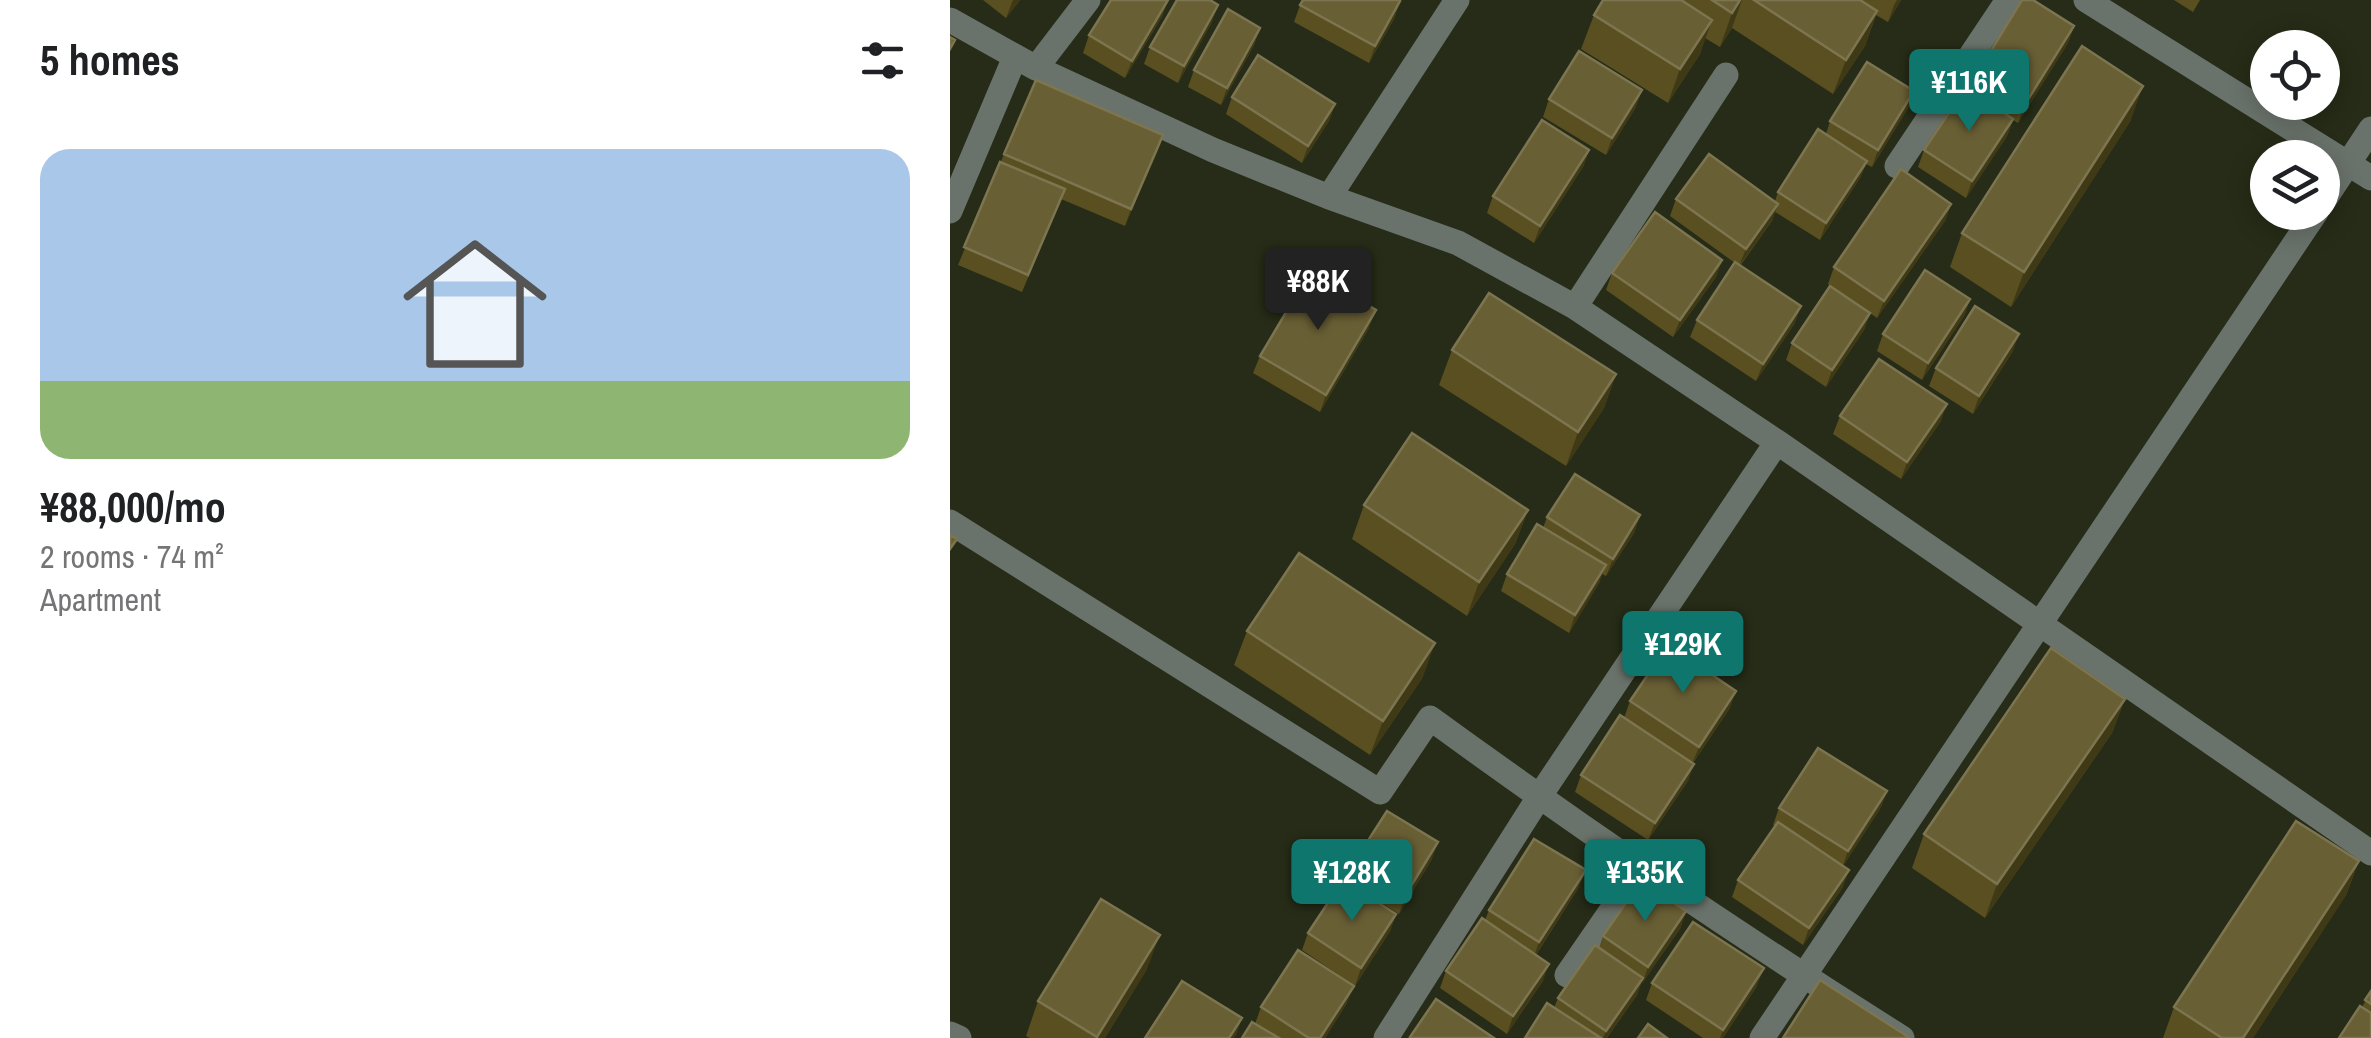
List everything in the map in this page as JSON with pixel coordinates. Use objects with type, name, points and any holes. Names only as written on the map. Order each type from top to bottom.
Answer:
[{"type":"street","points":[[950,211],[1025,63],[1088,0]]},
{"type":"street","points":[[1329,197],[1457,0]]},
{"type":"street","points":[[1898,166],[2008,0]]},
{"type":"street","points":[[2092,2],[2371,178]]},
{"type":"street","points":[[950,20],[1025,63],[1213,150],[1458,243],[1575,307],[2371,853]]},
{"type":"street","points":[[1575,307],[1726,74]]},
{"type":"street","points":[[2340,176],[2371,129]]},
{"type":"street","points":[[1762,1038],[2304,230]]},
{"type":"street","points":[[1386,1038],[1539,797],[1777,442]]},
{"type":"street","points":[[950,522],[1380,792],[1430,718],[1801,975],[1902,1038]]},
{"type":"street","points":[[1566,975],[1642,866]]},
{"type":"street","points":[[950,1034],[959,1038]]},
{"type":"building","points":[[1111,0],[1168,0],[1132,61],[1089,35]]},
{"type":"building","points":[[1177,0],[1210,0],[1218,5],[1184,66],[1150,47]]},
{"type":"building","points":[[1303,0],[1400,1],[1375,46],[1300,5]]},
{"type":"building","points":[[1603,0],[1681,0],[1712,20],[1680,69],[1594,15]]},
{"type":"building","points":[[1712,0],[1740,0],[1732,13]]},
{"type":"building","points":[[1754,0],[1860,0],[1877,11],[1846,60]]},
{"type":"building","points":[[2022,0],[2033,0],[2074,26],[2024,106],[1976,75]]},
{"type":"building","points":[[1228,9],[1260,28],[1227,88],[1194,70]]},
{"type":"building","points":[[2082,46],[2143,86],[2024,272],[1962,233]]},
{"type":"building","points":[[1579,51],[1642,90],[1612,138],[1549,99]]},
{"type":"building","points":[[1258,55],[1335,104],[1308,146],[1232,97]]},
{"type":"building","points":[[1867,62],[1914,91],[1878,150],[1830,121]]},
{"type":"building","points":[[1036,80],[1163,135],[1131,209],[1004,154]]},
{"type":"building","points":[[1966,87],[2013,119],[1972,181],[1924,150]]},
{"type":"building","points":[[1542,120],[1589,150],[1540,226],[1493,196]]},
{"type":"building","points":[[1818,129],[1867,161],[1826,223],[1778,192]]},
{"type":"building","points":[[1709,154],[1778,204],[1746,249],[1676,199]]},
{"type":"building","points":[[1000,162],[1065,189],[1028,275],[964,247]]},
{"type":"building","points":[[1901,169],[1951,204],[1884,301],[1834,267]]},
{"type":"building","points":[[1655,212],[1722,260],[1680,320],[1612,273]]},
{"type":"building","points":[[1735,262],[1801,306],[1763,364],[1697,320]]},
{"type":"building","points":[[1925,270],[1970,299],[1928,363],[1883,334]]},
{"type":"building","points":[[1310,272],[1376,310],[1326,395],[1260,356]]},
{"type":"building","points":[[1830,286],[1870,313],[1832,370],[1792,343]]},
{"type":"building","points":[[1489,293],[1616,374],[1578,432],[1452,350]]},
{"type":"building","points":[[1975,306],[2019,334],[1979,396],[1936,368]]},
{"type":"building","points":[[1879,359],[1947,404],[1907,462],[1840,416]]},
{"type":"building","points":[[1412,433],[1528,510],[1479,582],[1364,505]]},
{"type":"building","points":[[1575,474],[1640,515],[1613,559],[1547,517]]},
{"type":"building","points":[[1537,524],[1606,565],[1575,615],[1507,574]]},
{"type":"building","points":[[1299,553],[1435,643],[1383,721],[1247,631]]},
{"type":"building","points":[[1668,645],[1736,691],[1699,747],[1630,701]]},
{"type":"building","points":[[2051,648],[2125,699],[1997,884],[1924,834]]},
{"type":"building","points":[[1620,715],[1694,764],[1655,823],[1581,775]]},
{"type":"building","points":[[1818,748],[1887,791],[1848,851],[1779,808]]},
{"type":"building","points":[[1387,811],[1438,842],[1405,896],[1353,864]]},
{"type":"building","points":[[2296,821],[2359,861],[2243,1038],[2222,1038],[2174,1007]]},
{"type":"building","points":[[1778,822],[1849,870],[1809,928],[1738,880]]},
{"type":"building","points":[[1534,839],[1586,870],[1539,942],[1489,910]]},
{"type":"building","points":[[1343,880],[1396,914],[1361,968],[1308,933]]},
{"type":"building","points":[[1641,881],[1686,911],[1648,967],[1603,936]]},
{"type":"building","points":[[1101,899],[1160,935],[1097,1037],[1038,1001]]},
{"type":"building","points":[[1482,918],[1549,964],[1513,1016],[1446,971]]},
{"type":"building","points":[[1693,922],[1764,968],[1723,1030],[1652,983]]},
{"type":"building","points":[[1595,945],[1643,978],[1606,1031],[1558,998]]},
{"type":"building","points":[[1298,950],[1354,986],[1320,1038],[1309,1038],[1261,1007]]},
{"type":"building","points":[[1820,980],[1910,1038],[1783,1038]]},
{"type":"building","points":[[1182,981],[1242,1018],[1229,1038],[1145,1038]]},
{"type":"building","points":[[1436,999],[1494,1038],[1410,1037]]},
{"type":"building","points":[[1547,1003],[1601,1038],[1525,1038]]},
{"type":"building","points":[[2360,1006],[2371,1013],[2371,1038],[2339,1038]]},
{"type":"building","points":[[1252,1022],[1279,1038],[1242,1038]]},
{"type":"building","points":[[1648,1024],[1667,1038],[1638,1038]]}]
